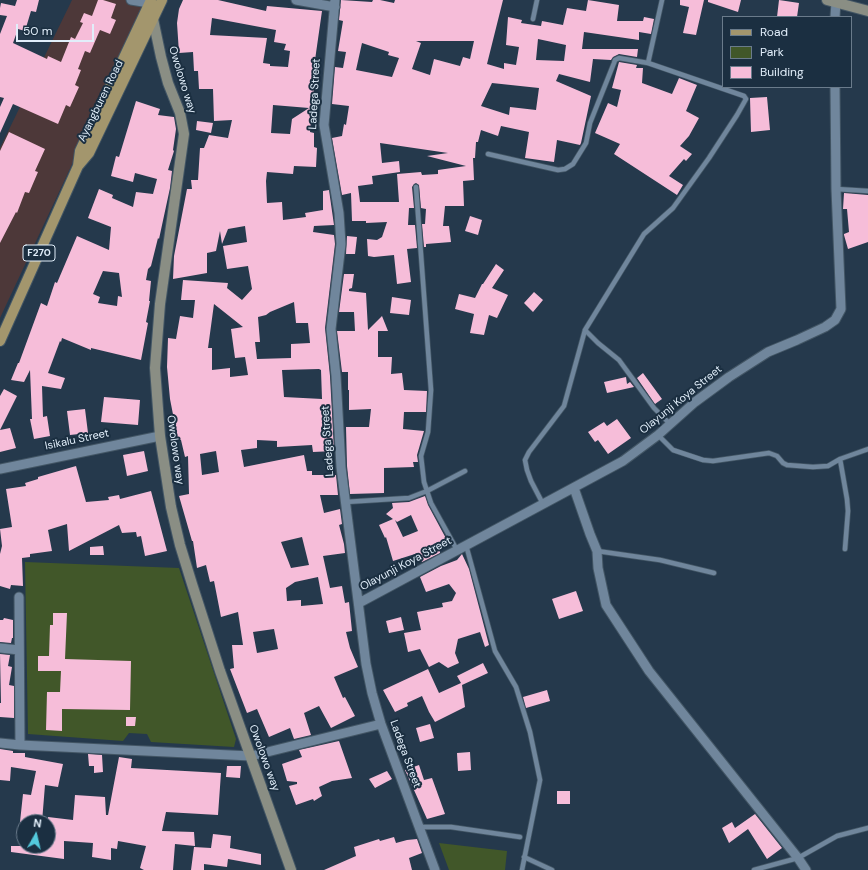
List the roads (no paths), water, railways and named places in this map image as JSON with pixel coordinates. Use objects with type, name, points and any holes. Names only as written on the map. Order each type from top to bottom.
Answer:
[{"type":"main road","name":"Ayangburen Road","points":[[1,334],[78,166],[89,153],[162,0]]},
{"type":"main road","name":"Ayangburen Road","points":[[78,166],[80,151],[150,1]]},
{"type":"street","points":[[131,0],[150,1]]},
{"type":"street","points":[[296,0],[335,3]]},
{"type":"street","points":[[835,16],[832,1],[868,11]]},
{"type":"street","name":"Ladega Street","points":[[335,3],[324,125],[339,213],[341,244],[331,329],[345,502],[366,664],[372,693],[381,724],[435,870]]},
{"type":"street","name":"Owolowo way","points":[[153,19],[168,83],[180,113],[184,134],[160,304],[155,368],[160,436],[171,507],[180,545],[220,671],[291,870]]},
{"type":"street","name":"Olayunji Koya Street","points":[[359,603],[623,461],[658,435],[695,402],[729,377],[768,352],[825,327],[835,320],[841,309],[836,190],[835,88]]},
{"type":"street","name":"Isikalu Street","points":[[0,468],[160,436]]},
{"type":"street","points":[[574,488],[597,551],[598,568],[606,605],[628,641],[649,671],[806,870]]},
{"type":"street","points":[[19,598],[20,745]]},
{"type":"street","points":[[0,648],[19,650]]},
{"type":"street","points":[[0,742],[20,745],[251,756],[381,724]]},
{"type":"lane","points":[[533,19],[537,0]]},
{"type":"lane","points":[[648,63],[662,0]]},
{"type":"lane","points":[[488,154],[558,170],[565,169],[573,164],[586,143],[590,123],[615,60],[619,58],[648,63],[744,96],[746,99],[713,152],[673,208],[644,234],[585,330],[564,406],[529,452],[526,460],[527,470],[531,481],[543,504]]},
{"type":"lane","points":[[416,187],[431,390],[428,432],[421,456],[424,482],[431,503],[457,550]]},
{"type":"lane","points":[[836,190],[868,192]]},
{"type":"lane","points":[[585,330],[619,360],[654,408],[670,424]]},
{"type":"lane","points":[[658,435],[673,450],[703,460],[713,461],[769,453],[777,456],[787,465],[813,467],[828,466],[840,459],[868,449]]},
{"type":"lane","points":[[840,459],[848,499],[845,549]]},
{"type":"lane","points":[[345,502],[409,498],[427,491],[466,471]]},
{"type":"lane","points":[[466,545],[495,651],[516,687],[530,732],[540,780],[522,870]]},
{"type":"lane","points":[[597,551],[660,560],[714,573]]},
{"type":"lane","points":[[419,827],[451,827],[520,837]]},
{"type":"lane","points":[[754,870],[798,858],[837,836],[868,828]]},
{"type":"lane","points":[[524,857],[552,870]]}]
